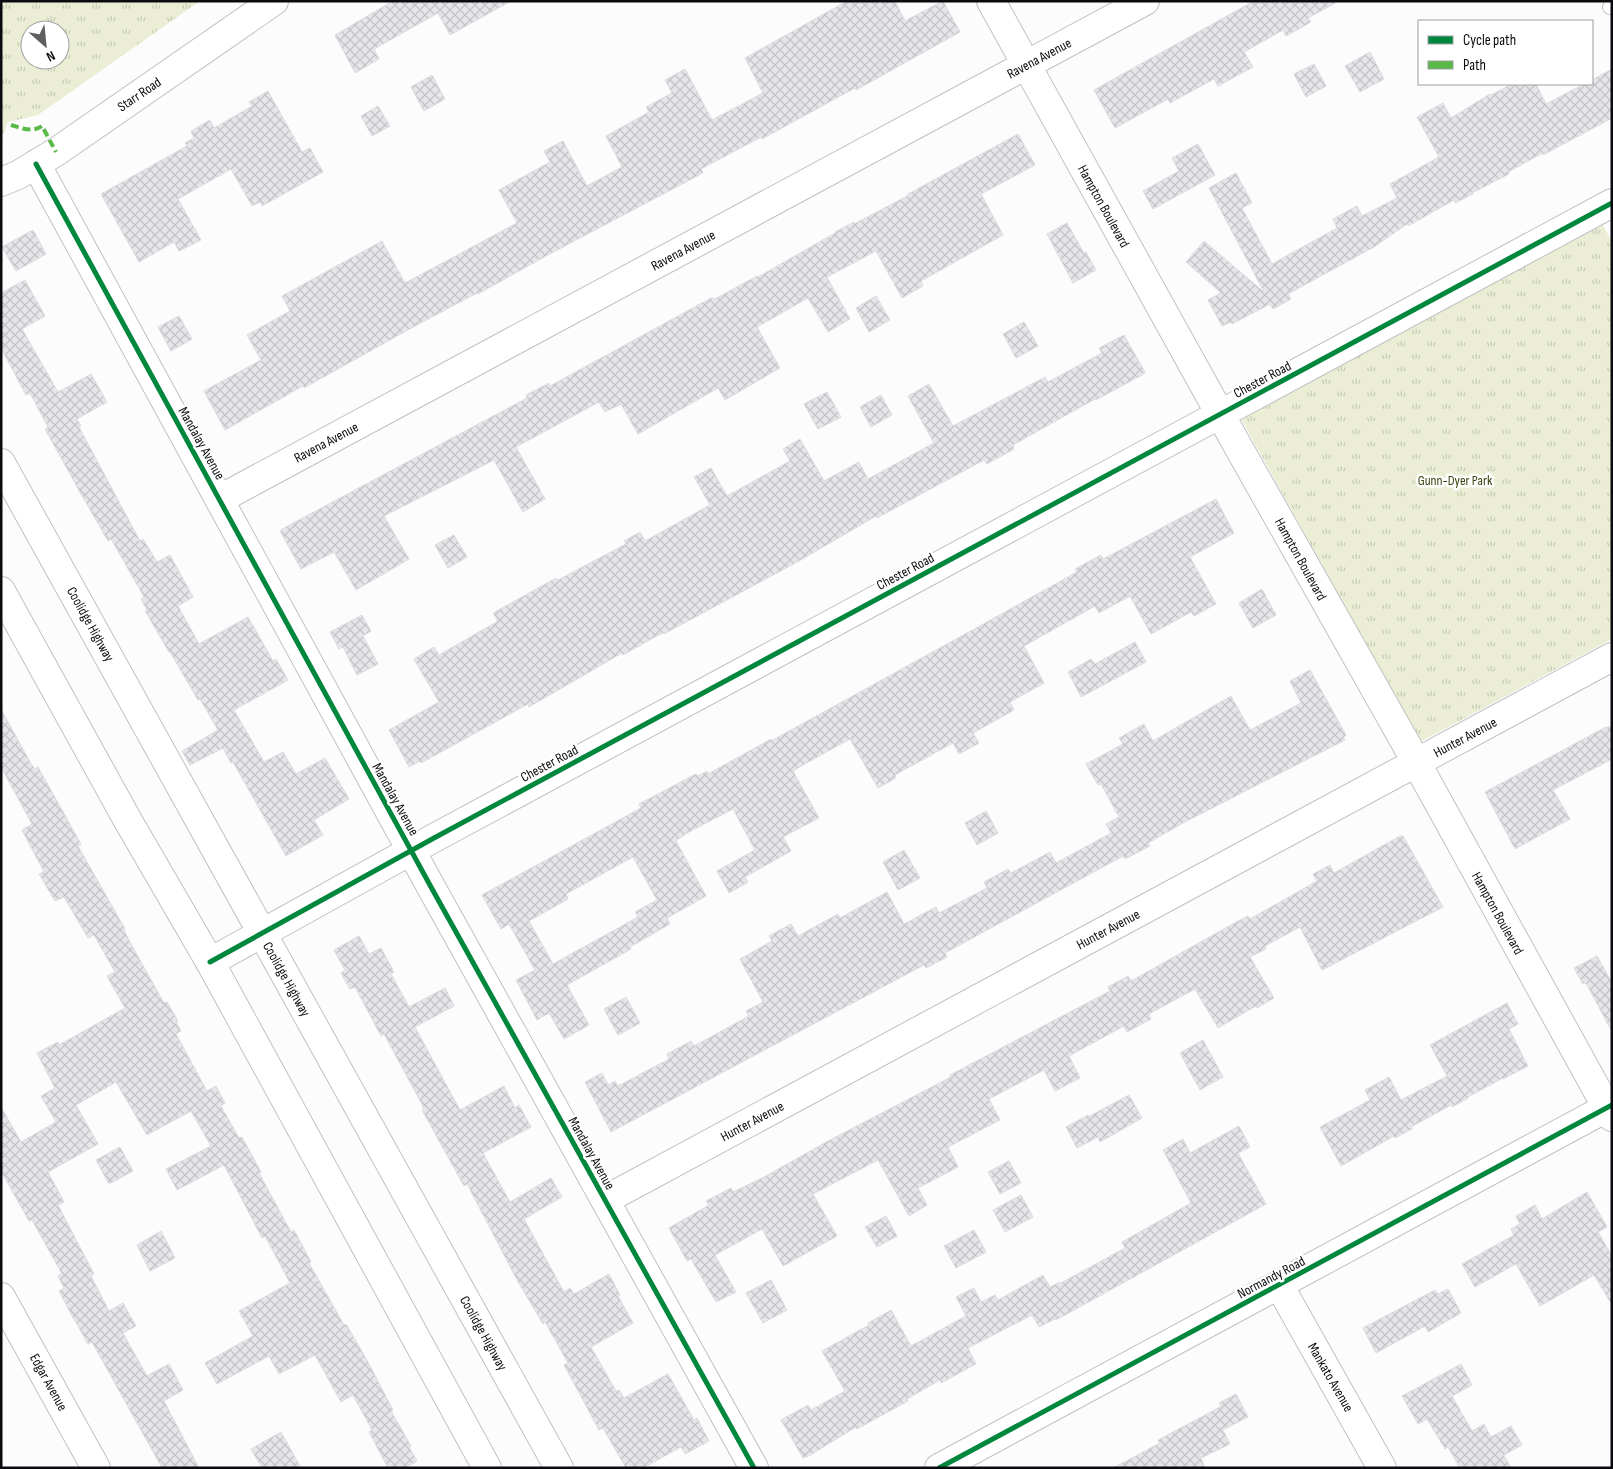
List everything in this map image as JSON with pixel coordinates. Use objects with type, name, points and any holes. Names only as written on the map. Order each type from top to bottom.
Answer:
[{"type":"street","name":"Starr Road","points":[[1,182],[36,164],[274,1]]},
{"type":"street","name":"Hampton Boulevard","points":[[991,1],[1416,763],[1581,1064],[1610,1110]]},
{"type":"street","name":"Ravena Avenue","points":[[220,499],[1145,1]]},
{"type":"street","name":"Mandalay Avenue","points":[[36,164],[412,851],[754,1468]]},
{"type":"street","name":"Chester Road","points":[[210,962],[1612,203]]},
{"type":"street","name":"Coolidge Highway","points":[[1,463],[559,1468]]},
{"type":"street","points":[[1,591],[127,819],[210,962],[487,1468]]},
{"type":"street","name":"Hunter Avenue","points":[[605,1200],[1612,657]]},
{"type":"street","name":"Normandy Road","points":[[951,1465],[1279,1285],[1610,1110]]},
{"type":"street","name":"Mankato Avenue","points":[[1279,1285],[1382,1468]]},
{"type":"street","name":"Edgar Avenue","points":[[1,1297],[96,1468]]},
{"type":"green space","points":[[1,1],[200,1],[38,115],[8,122],[1,139]]},
{"type":"green space","name":"Gunn-Dyer Park","points":[[1603,225],[1612,242],[1612,639],[1420,742],[1239,415]]},
{"type":"building","points":[[393,1],[511,1],[450,35],[438,13],[374,49],[379,59],[355,73],[335,35]]},
{"type":"building","points":[[847,1],[895,1],[905,21],[943,1],[960,32],[856,90],[855,88],[762,139],[761,137],[701,169],[703,173],[415,326],[304,388],[303,386],[225,430],[204,391],[261,360],[247,335],[290,311],[282,296],[382,241],[405,283],[517,223],[499,190],[550,162],[544,151],[563,141],[587,186],[622,167],[606,136],[649,112],[646,107],[672,93],[665,80],[685,69],[712,120],[763,93],[745,58]]},
{"type":"building","points":[[1254,1],[1339,1],[1308,18],[1311,22],[1286,36],[1283,30],[1244,52],[1253,67],[1218,86],[1214,79],[1170,103],[1168,99],[1115,128],[1094,90]]},
{"type":"building","points":[[1370,52],[1384,79],[1360,92],[1345,66]]},
{"type":"building","points":[[1314,64],[1326,86],[1306,97],[1294,74]]},
{"type":"building","points":[[1612,69],[1612,118],[1508,172],[1509,174],[1473,194],[1455,203],[1454,200],[1408,226],[1407,224],[1374,247],[1288,294],[1291,299],[1273,309],[1270,304],[1232,324],[1231,322],[1222,326],[1208,300],[1221,293],[1186,262],[1204,241],[1264,292],[1209,188],[1236,173],[1252,203],[1242,208],[1272,264],[1337,228],[1333,219],[1357,206],[1362,216],[1397,198],[1390,184],[1439,157],[1417,117],[1443,103],[1451,118],[1490,94],[1510,85],[1536,85],[1546,104],[1582,85],[1593,85],[1593,79]]},
{"type":"building","points":[[432,75],[445,99],[424,111],[411,87]]},
{"type":"building","points":[[268,91],[302,152],[310,148],[323,172],[262,206],[260,202],[252,206],[231,169],[178,199],[201,240],[179,251],[174,242],[139,262],[101,194],[187,146],[185,143],[194,138],[191,131],[210,120],[214,128],[252,106],[249,102]]},
{"type":"building","points":[[378,106],[390,126],[372,136],[361,116]]},
{"type":"building","points":[[1018,134],[1035,165],[981,194],[1003,235],[921,281],[923,286],[902,298],[876,251],[827,277],[850,319],[828,332],[808,298],[757,327],[780,368],[725,400],[718,388],[638,434],[621,404],[605,412],[599,402],[516,447],[545,499],[523,512],[494,460],[384,516],[409,559],[356,590],[334,552],[301,569],[280,531],[284,528],[527,398],[526,395],[549,383],[550,386],[711,298],[715,299],[758,277],[835,232],[909,195]]},
{"type":"building","points":[[1198,144],[1215,175],[1153,209],[1143,191],[1179,171],[1172,158]]},
{"type":"building","points":[[1067,223],[1096,270],[1073,283],[1047,234]]},
{"type":"building","points":[[33,230],[46,254],[16,271],[2,247]]},
{"type":"building","points":[[25,280],[45,316],[22,329],[58,392],[91,374],[107,402],[77,419],[81,426],[79,427],[140,541],[143,539],[157,562],[170,555],[193,597],[178,606],[199,644],[248,617],[273,661],[276,659],[288,680],[234,710],[264,762],[283,752],[296,774],[325,758],[349,799],[314,820],[323,835],[286,856],[233,762],[231,763],[223,748],[190,765],[182,751],[218,730],[145,611],[147,610],[141,599],[144,597],[111,539],[108,541],[81,494],[45,429],[48,427],[30,393],[26,395],[1,348],[1,293]]},
{"type":"building","points":[[876,296],[890,320],[869,332],[856,308]]},
{"type":"building","points":[[179,316],[192,339],[171,351],[158,327]]},
{"type":"building","points":[[1024,322],[1038,346],[1016,358],[1003,334]]},
{"type":"building","points":[[1124,335],[1145,372],[1142,375],[1013,445],[1014,449],[987,464],[984,460],[877,518],[876,516],[799,561],[664,634],[623,655],[622,653],[529,707],[528,704],[421,763],[420,761],[409,767],[389,730],[439,702],[414,659],[434,647],[439,655],[498,621],[493,613],[556,578],[558,580],[626,544],[624,541],[640,532],[645,541],[710,505],[694,477],[711,468],[727,496],[790,461],[783,449],[800,439],[824,481],[859,462],[868,479],[934,443],[908,396],[929,384],[953,426],[1045,377],[1048,382],[1102,353],[1099,348]]},
{"type":"building","points":[[827,392],[841,417],[818,429],[804,404]]},
{"type":"building","points":[[881,395],[892,415],[871,427],[860,407]]},
{"type":"building","points":[[1216,499],[1234,533],[1190,557],[1216,604],[1194,616],[1191,612],[1151,634],[1130,596],[1099,613],[1095,606],[1024,646],[1044,683],[1010,702],[1014,710],[973,733],[979,743],[959,754],[953,743],[895,775],[896,778],[878,788],[850,739],[793,771],[819,818],[783,837],[791,851],[745,877],[748,882],[729,893],[717,871],[755,850],[733,809],[687,833],[676,841],[706,896],[667,918],[670,924],[630,947],[631,949],[567,985],[589,1025],[564,1039],[549,1013],[537,1020],[516,980],[535,970],[509,924],[501,929],[482,895],[641,808],[639,804],[696,774],[698,776],[707,771],[708,774],[771,739],[771,741],[1077,572],[1075,569],[1101,555],[1103,559]],"holes":[[[633,857],[657,900],[635,912],[638,917],[553,964],[529,921],[568,899],[566,894]]]},
{"type":"building","points":[[454,535],[467,557],[448,568],[435,545]]},
{"type":"building","points":[[1262,589],[1276,615],[1253,628],[1239,603]]},
{"type":"building","points":[[362,615],[371,631],[363,636],[378,664],[357,675],[343,647],[339,649],[330,632]]},
{"type":"building","points":[[1135,642],[1146,662],[1081,697],[1068,672],[1091,659],[1095,664]]},
{"type":"building","points":[[1310,670],[1346,735],[1343,738],[1345,740],[1183,823],[1148,843],[1150,846],[1125,859],[1123,856],[945,953],[947,957],[926,968],[924,965],[611,1132],[585,1082],[602,1073],[608,1085],[615,1081],[618,1086],[669,1059],[667,1054],[691,1041],[694,1046],[749,1016],[746,1011],[763,1002],[740,959],[772,941],[769,936],[791,924],[798,936],[838,914],[840,918],[887,892],[904,924],[936,907],[939,913],[987,888],[984,882],[1008,869],[1011,873],[1050,852],[1056,863],[1111,833],[1106,824],[1119,817],[1101,784],[1098,785],[1086,764],[1123,744],[1119,738],[1144,724],[1153,741],[1231,696],[1250,730],[1301,703],[1290,681]]},
{"type":"building","points":[[1,709],[30,762],[35,769],[38,767],[81,844],[78,846],[125,929],[131,944],[164,1003],[167,1002],[178,1021],[176,1022],[181,1031],[176,1034],[207,1091],[216,1086],[225,1103],[221,1106],[239,1138],[242,1137],[291,1232],[294,1230],[311,1262],[309,1263],[344,1325],[346,1324],[367,1360],[417,1461],[405,1468],[388,1468],[369,1432],[372,1430],[353,1395],[341,1402],[315,1355],[279,1374],[269,1356],[217,1384],[205,1363],[253,1336],[239,1311],[290,1283],[265,1236],[262,1238],[224,1165],[177,1190],[166,1169],[211,1146],[191,1111],[147,1135],[116,1082],[76,1105],[98,1144],[48,1172],[64,1202],[58,1205],[94,1274],[91,1276],[109,1311],[123,1303],[136,1326],[123,1333],[147,1376],[169,1364],[183,1390],[164,1401],[199,1468],[162,1468],[92,1342],[88,1344],[70,1312],[59,1291],[64,1288],[58,1276],[62,1274],[32,1220],[29,1221],[1,1171],[1,1107],[21,1142],[56,1122],[41,1096],[55,1088],[37,1053],[58,1042],[59,1045],[125,1008],[107,976],[115,972],[94,935],[88,938],[64,897],[55,901],[39,874],[44,872],[22,830],[32,824],[1,767]]},
{"type":"building","points":[[1612,726],[1612,759],[1553,790],[1570,819],[1515,849],[1485,792],[1604,728]]},
{"type":"building","points":[[986,811],[998,833],[977,845],[965,823]]},
{"type":"building","points":[[1403,836],[1443,907],[1322,970],[1300,927],[1265,946],[1266,949],[1250,957],[1274,998],[1257,1008],[1256,1006],[1218,1028],[1195,989],[1149,1014],[1151,1019],[1127,1032],[1124,1026],[1069,1056],[1080,1078],[1055,1091],[1044,1070],[989,1099],[1000,1120],[948,1147],[958,1167],[918,1188],[927,1205],[909,1216],[878,1160],[813,1194],[837,1236],[783,1266],[762,1229],[715,1255],[736,1292],[716,1302],[691,1259],[687,1261],[669,1228],[709,1205],[706,1201],[731,1188],[733,1192],[764,1177],[830,1140],[951,1077],[950,1075],[1110,991],[1108,987],[1128,976],[1131,981],[1238,921],[1248,916],[1250,919],[1317,881],[1313,874],[1330,865],[1334,873]]},
{"type":"building","points":[[904,850],[920,878],[898,890],[883,862]]},
{"type":"building","points":[[359,936],[369,954],[381,948],[394,972],[391,974],[409,1007],[445,988],[454,1006],[415,1027],[460,1110],[504,1086],[515,1108],[519,1105],[531,1127],[483,1153],[510,1202],[551,1178],[562,1197],[524,1219],[564,1292],[570,1288],[574,1294],[609,1274],[620,1295],[618,1296],[633,1323],[591,1347],[616,1391],[619,1390],[624,1398],[668,1374],[694,1420],[697,1418],[709,1441],[685,1454],[681,1447],[643,1468],[626,1468],[603,1428],[599,1430],[564,1365],[568,1363],[545,1322],[543,1324],[517,1280],[467,1184],[464,1186],[422,1110],[424,1108],[384,1034],[381,1036],[355,987],[350,989],[341,973],[345,970],[334,950]]},
{"type":"building","points":[[1597,956],[1612,983],[1612,1032],[1586,983],[1583,984],[1574,968]]},
{"type":"building","points":[[626,997],[640,1023],[618,1035],[604,1009]]},
{"type":"building","points":[[1507,1003],[1518,1024],[1509,1029],[1528,1066],[1452,1107],[1451,1105],[1411,1127],[1412,1129],[1395,1138],[1394,1136],[1341,1166],[1320,1127],[1370,1100],[1365,1090],[1389,1077],[1401,1100],[1447,1076],[1430,1045]]},
{"type":"building","points":[[1203,1040],[1223,1077],[1200,1090],[1180,1053]]},
{"type":"building","points":[[1129,1095],[1142,1118],[1100,1142],[1098,1137],[1077,1148],[1066,1127]]},
{"type":"building","points":[[1239,1126],[1250,1147],[1238,1153],[1266,1204],[1056,1320],[1039,1327],[1032,1315],[968,1348],[976,1364],[941,1383],[940,1380],[907,1399],[908,1401],[857,1429],[856,1427],[803,1458],[781,1420],[808,1405],[811,1410],[845,1391],[822,1351],[869,1325],[868,1323],[891,1310],[911,1346],[966,1316],[956,1297],[974,1288],[981,1302],[995,1295],[998,1300],[1043,1275],[1050,1287],[1061,1283],[1125,1248],[1122,1242],[1191,1203],[1163,1150],[1183,1139],[1190,1153]]},
{"type":"building","points":[[120,1147],[133,1171],[109,1184],[96,1160]]},
{"type":"building","points":[[1009,1161],[1021,1183],[1000,1194],[988,1172]]},
{"type":"building","points":[[1587,1192],[1607,1227],[1598,1232],[1612,1256],[1612,1305],[1594,1275],[1540,1306],[1516,1264],[1475,1287],[1462,1264],[1514,1235],[1511,1229],[1520,1224],[1516,1216],[1535,1205],[1542,1219]]},
{"type":"building","points":[[1021,1195],[1033,1217],[1005,1232],[993,1210]]},
{"type":"building","points":[[886,1216],[897,1236],[877,1247],[865,1227]]},
{"type":"building","points":[[974,1230],[986,1252],[956,1268],[944,1246]]},
{"type":"building","points":[[161,1231],[175,1258],[150,1271],[137,1245]]},
{"type":"building","points":[[771,1280],[787,1310],[763,1323],[746,1293]]},
{"type":"building","points":[[1448,1289],[1461,1313],[1428,1332],[1425,1326],[1376,1353],[1363,1328],[1435,1290],[1438,1294]]},
{"type":"building","points":[[1461,1364],[1472,1385],[1452,1396],[1472,1431],[1484,1424],[1491,1437],[1511,1426],[1522,1445],[1504,1455],[1511,1468],[1460,1468],[1448,1447],[1445,1449],[1427,1419],[1418,1424],[1402,1396]]},
{"type":"building","points":[[1236,1394],[1248,1417],[1223,1430],[1230,1444],[1201,1458],[1205,1468],[1113,1468],[1160,1443],[1158,1440],[1221,1406],[1219,1403]]},
{"type":"building","points":[[281,1432],[301,1468],[262,1468],[251,1449]]},
{"type":"marked path","points":[[11,125],[30,130],[42,126],[56,152]]},
{"type":"cycle path","points":[[36,164],[431,887],[754,1468]]},
{"type":"cycle path","points":[[210,962],[434,838],[1612,203]]},
{"type":"cycle path","points":[[939,1468],[1612,1105]]}]
